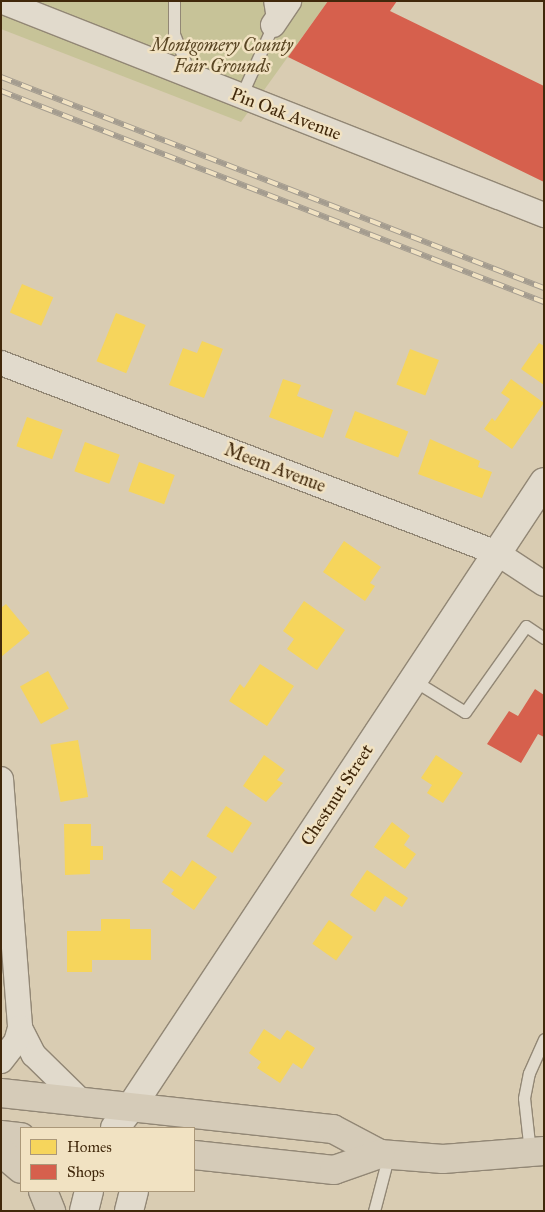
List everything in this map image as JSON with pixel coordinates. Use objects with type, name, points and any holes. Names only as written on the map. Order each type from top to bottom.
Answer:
[{"type":"main road","points":[[1,1093],[80,1100],[128,1121],[333,1129],[385,1154],[443,1159],[537,1152]]},
{"type":"main road","points":[[1,1135],[20,1137]]},
{"type":"main road","points":[[1,1152],[20,1168]]},
{"type":"main road","points":[[195,1155],[334,1170],[385,1154]]},
{"type":"main road","points":[[43,1192],[51,1211]]},
{"type":"street","points":[[273,26],[289,1]]},
{"type":"street","name":"Pin Oak Avenue","points":[[1,2],[544,215]]},
{"type":"street","name":"Meem Avenue","points":[[1,363],[497,553],[544,584]]},
{"type":"street","name":"Chestnut Street","points":[[128,1121],[413,680],[544,482]]},
{"type":"street","points":[[1,779],[20,1028],[16,1042],[1,1061]]},
{"type":"street","points":[[20,1028],[34,1055],[80,1100]]},
{"type":"street","points":[[84,1211],[89,1192]]},
{"type":"street","points":[[129,1211],[134,1192]]},
{"type":"lane","points":[[174,1],[174,34],[192,76]]},
{"type":"lane","points":[[241,96],[273,26],[269,1]]},
{"type":"lane","points":[[413,680],[465,712],[526,626],[544,638]]},
{"type":"lane","points":[[537,1152],[524,1098],[529,1073],[544,1040]]},
{"type":"lane","points":[[374,1211],[385,1154]]},
{"type":"green space","name":"Montgomery County Fair Grounds","points":[[1,1],[328,1],[241,122],[1,29]]},
{"type":"building: Homes","points":[[22,284],[53,297],[41,326],[10,313]]},
{"type":"building: Homes","points":[[116,313],[146,325],[126,373],[97,361]]},
{"type":"building: Homes","points":[[202,341],[223,349],[204,398],[169,385],[183,348],[197,353]]},
{"type":"building: Homes","points":[[539,343],[544,346],[544,385],[521,369]]},
{"type":"building: Homes","points":[[410,349],[439,360],[425,396],[396,384]]},
{"type":"building: Homes","points":[[283,379],[301,385],[297,396],[333,410],[323,438],[269,417]]},
{"type":"building: Homes","points":[[511,379],[544,403],[512,449],[484,429],[492,418],[495,421],[510,399],[501,393]]},
{"type":"building: Homes","points":[[355,411],[408,431],[398,458],[345,437]]},
{"type":"building: Homes","points":[[27,417],[63,430],[52,459],[16,446]]},
{"type":"building: Homes","points":[[430,439],[480,461],[478,467],[492,472],[482,498],[418,474]]},
{"type":"building: Homes","points":[[85,442],[120,455],[109,484],[74,471]]},
{"type":"building: Homes","points":[[139,462],[175,475],[164,504],[128,491]]},
{"type":"building: Homes","points":[[344,541],[381,567],[370,583],[375,586],[365,601],[323,572]]},
{"type":"building: Homes","points":[[304,601],[345,630],[317,670],[287,649],[294,639],[283,631]]},
{"type":"building: Homes","points":[[6,604],[30,633],[1,657],[1,608]]},
{"type":"building: Homes","points":[[260,664],[294,686],[267,726],[229,701],[240,684],[244,688]]},
{"type":"building: Homes","points":[[48,671],[69,709],[41,724],[20,687]]},
{"type":"building: Homes","points":[[78,740],[88,797],[60,802],[50,745]]},
{"type":"building: Homes","points":[[264,755],[285,770],[277,780],[283,783],[266,802],[243,786]]},
{"type":"building: Homes","points":[[436,755],[463,773],[443,803],[427,793],[432,785],[421,778]]},
{"type":"building: Homes","points":[[226,806],[252,823],[232,853],[206,836]]},
{"type":"building: Homes","points":[[392,822],[410,836],[404,845],[416,854],[405,869],[374,847]]},
{"type":"building: Homes","points":[[64,824],[91,824],[91,846],[103,846],[103,860],[90,860],[90,874],[65,875]]},
{"type":"building: Homes","points":[[192,860],[217,877],[194,910],[171,894],[174,890],[162,882],[171,870],[181,877]]},
{"type":"building: Homes","points":[[367,870],[408,898],[402,907],[385,896],[375,912],[350,895]]},
{"type":"building: Homes","points":[[101,919],[130,919],[130,929],[151,929],[151,960],[92,960],[92,972],[67,972],[67,931],[101,931]]},
{"type":"building: Homes","points":[[329,920],[353,937],[336,960],[312,944]]},
{"type":"building: Homes","points":[[264,1029],[280,1040],[287,1030],[315,1048],[302,1069],[293,1063],[280,1083],[257,1068],[261,1062],[249,1053]]},
{"type":"building: Shops","points":[[328,1],[397,1],[390,11],[544,86],[544,182],[288,57]]},
{"type":"building: Shops","points":[[535,689],[544,695],[544,737],[538,734],[521,763],[487,744],[509,711],[518,716]]},
{"type":"railway","points":[[1,77],[544,288]]},
{"type":"railway","points":[[1,91],[544,302]]}]
